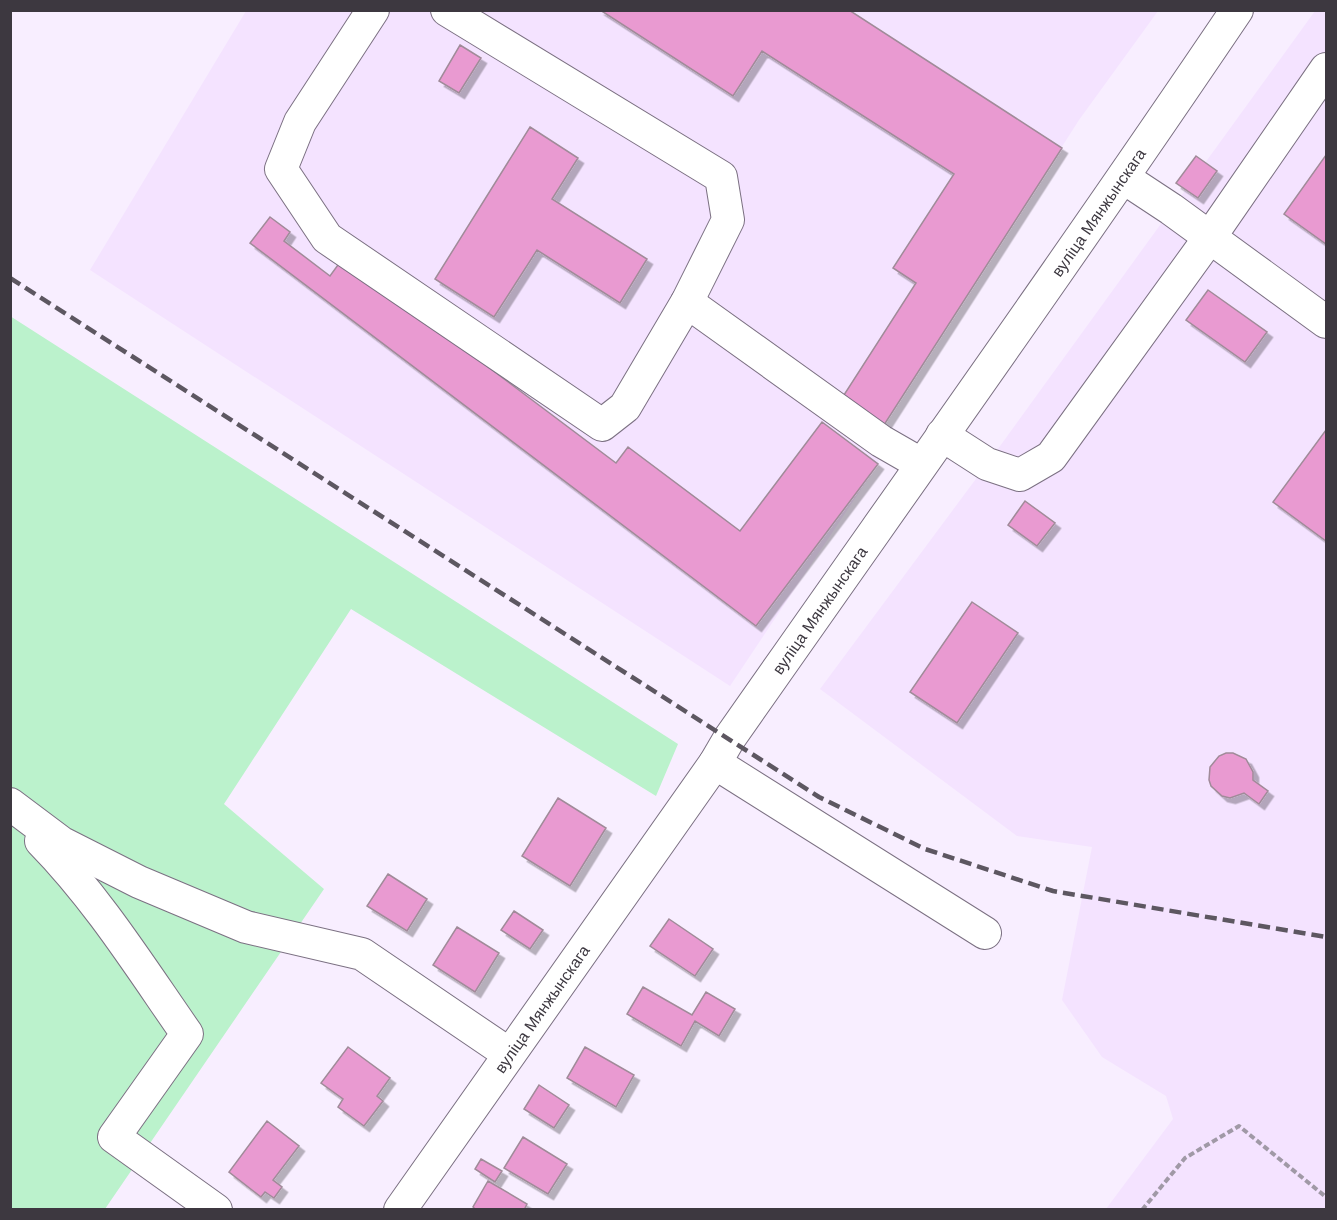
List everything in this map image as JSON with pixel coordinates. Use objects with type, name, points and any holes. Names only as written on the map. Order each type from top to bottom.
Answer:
[{"type":"street","points":[[373,10],[300,122],[281,169],[327,238],[602,425],[625,407],[687,302],[728,220],[721,177],[447,10]]},
{"type":"street","name":"вуліца Мянжынскага","points":[[400,1209],[1124,178],[1237,10]]},
{"type":"street","points":[[942,435],[987,464],[1020,475],[1051,457],[1210,237],[1326,69]]},
{"type":"street","points":[[1124,178],[1210,237],[1326,322]]},
{"type":"street","points":[[687,302],[881,441],[921,464]]},
{"type":"street","points":[[715,763],[985,933]]},
{"type":"street","points":[[10,804],[62,843],[139,882],[246,927],[362,954],[509,1054]]},
{"type":"street","points":[[10,810],[66,866],[188,1034],[114,1137],[216,1209]]},
{"type":"path","points":[[1142,1209],[1185,1158],[1239,1126],[1326,1197]]},
{"type":"shaded area","points":[[246,11],[1158,11],[1079,120],[884,425],[878,464],[730,686],[90,270]]},
{"type":"shaded area","points":[[1315,11],[1326,11],[1326,1209],[1106,1209],[1173,1119],[1166,1096],[1102,1057],[1062,1000],[1092,847],[1017,836],[820,689],[987,464]]},
{"type":"green space","points":[[10,316],[678,744],[656,796],[351,609],[224,804],[324,889],[105,1209],[11,1209]]},
{"type":"building","points":[[600,10],[849,10],[1062,148],[884,425],[842,398],[916,283],[893,268],[954,174],[762,51],[733,96]]},
{"type":"building","points":[[460,45],[481,58],[459,93],[439,81]]},
{"type":"building","points":[[530,127],[578,158],[552,199],[647,259],[620,303],[537,250],[494,317],[435,279]]},
{"type":"building","points":[[1326,155],[1326,244],[1284,214]]},
{"type":"building","points":[[1196,156],[1217,171],[1198,198],[1176,183]]},
{"type":"building","points":[[270,217],[290,232],[284,241],[330,276],[343,258],[616,463],[628,447],[740,531],[822,422],[878,464],[756,626],[250,243]]},
{"type":"building","points":[[1208,290],[1267,332],[1245,362],[1186,320]]},
{"type":"building","points":[[1326,430],[1326,541],[1273,502]]},
{"type":"building","points":[[1025,501],[1055,523],[1037,546],[1008,525]]},
{"type":"building","points":[[972,602],[1018,633],[957,723],[910,692]]},
{"type":"building","points":[[1233,753],[1246,759],[1253,772],[1253,780],[1268,791],[1259,804],[1244,793],[1230,798],[1222,796],[1211,786],[1210,767],[1219,756]]},
{"type":"building","points":[[558,798],[606,828],[570,886],[522,856]]},
{"type":"building","points":[[388,874],[427,899],[407,931],[367,906]]},
{"type":"building","points":[[514,911],[543,930],[530,949],[501,930]]},
{"type":"building","points":[[669,919],[713,949],[695,976],[650,946]]},
{"type":"building","points":[[457,927],[499,953],[475,992],[433,965]]},
{"type":"building","points":[[643,987],[692,1015],[706,992],[735,1009],[719,1036],[695,1021],[681,1046],[627,1014]]},
{"type":"building","points":[[348,1047],[390,1078],[377,1096],[383,1101],[364,1126],[338,1107],[343,1099],[321,1083]]},
{"type":"building","points":[[585,1047],[634,1075],[616,1107],[567,1078]]},
{"type":"building","points":[[539,1085],[569,1105],[554,1128],[524,1109]]},
{"type":"building","points":[[267,1121],[299,1146],[273,1180],[282,1187],[274,1198],[265,1192],[261,1197],[229,1172]]},
{"type":"building","points":[[523,1137],[567,1164],[548,1194],[504,1168]]},
{"type":"building","points":[[481,1159],[502,1171],[495,1182],[475,1169]]},
{"type":"building","points":[[488,1181],[527,1204],[524,1210],[476,1210],[473,1207]]},
{"type":"railway","points":[[10,278],[819,797],[925,849],[1053,891],[1326,937]]}]
